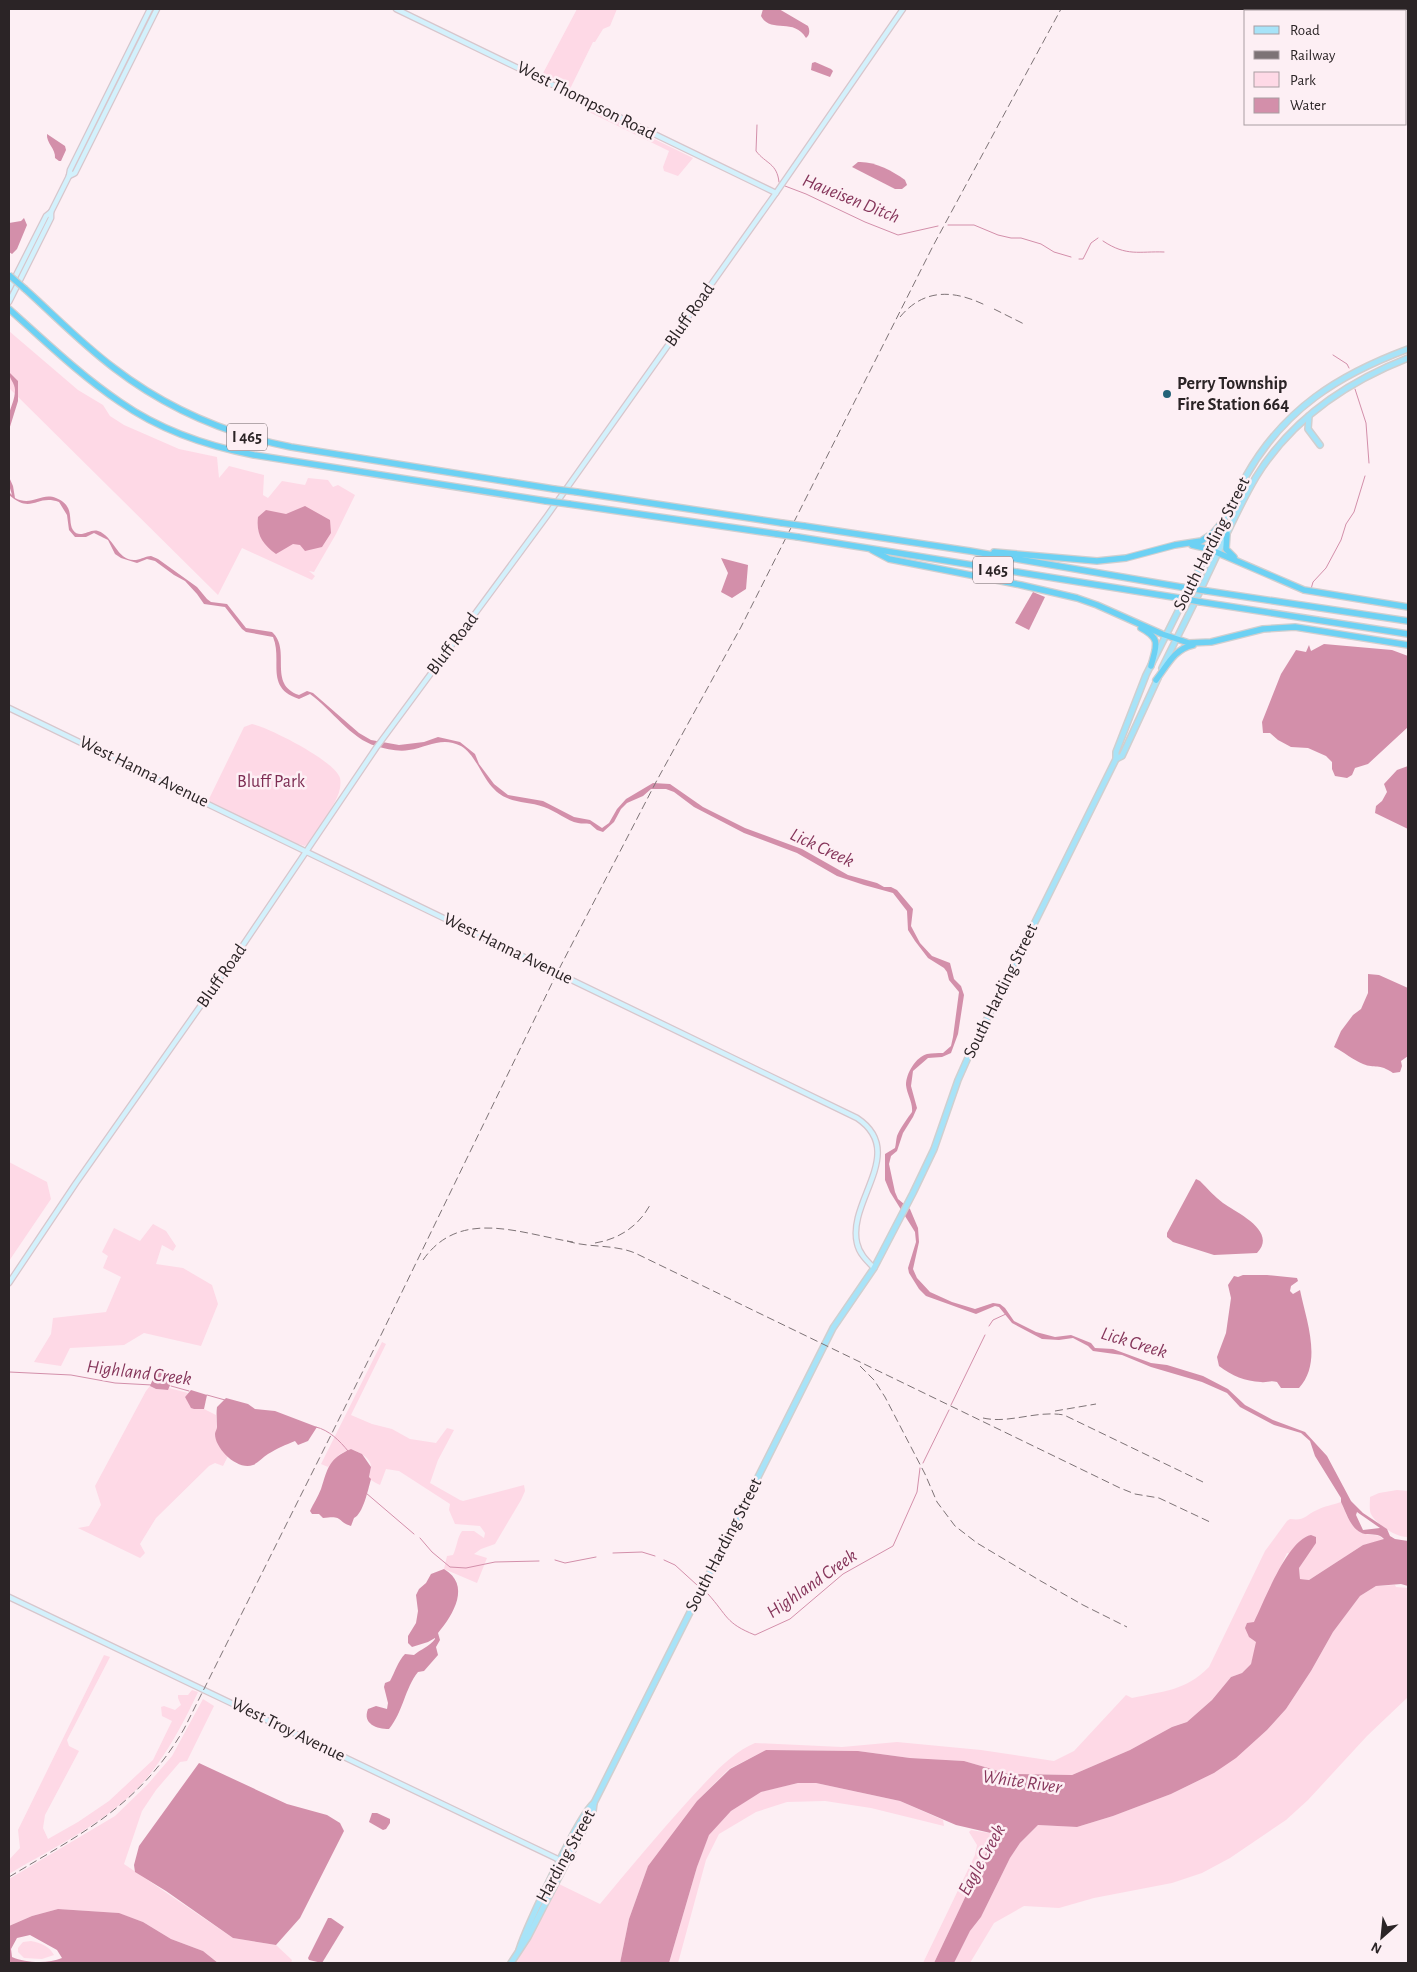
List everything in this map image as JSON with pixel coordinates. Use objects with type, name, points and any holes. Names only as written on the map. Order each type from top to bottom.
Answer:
[{"type":"highway","name":"I 465","points":[[9,275],[90,348],[122,374],[167,403],[212,424],[251,438],[291,448],[970,551],[1181,587],[1408,620]]},
{"type":"highway","name":"I 465","points":[[11,311],[86,377],[122,404],[162,426],[221,448],[546,501],[798,537],[1408,635]]},
{"type":"highway","points":[[970,551],[1097,561],[1113,560],[1196,543],[1207,538],[1223,521]]},
{"type":"highway","points":[[1227,534],[1226,548],[1238,560]]},
{"type":"highway","points":[[1185,544],[1218,552],[1304,590],[1408,607]]},
{"type":"highway","points":[[872,550],[889,559],[1058,592],[1097,605],[1167,636],[1190,643],[1203,643]]},
{"type":"highway","points":[[1115,613],[1153,635],[1156,646],[1151,666]]},
{"type":"highway","points":[[1156,680],[1178,652],[1187,647],[1263,629],[1295,627],[1408,646]]},
{"type":"main road","points":[[9,289],[46,216],[51,212],[150,9]]},
{"type":"main road","points":[[69,176],[75,173],[157,9]]},
{"type":"main road","name":"West Thompson Road","points":[[396,9],[534,74],[569,94],[776,193]]},
{"type":"main road","name":"Bluff Road","points":[[9,1283],[76,1183],[237,954],[376,748],[548,516],[776,193],[903,9]]},
{"type":"main road","points":[[9,302],[51,218],[51,212]]},
{"type":"main road","name":"South Harding Street","points":[[594,1803],[833,1328],[874,1268],[913,1193],[934,1149],[966,1061],[1116,759],[1116,752],[1151,666],[1253,464],[1283,426],[1305,404],[1329,386],[1362,368],[1408,349]]},
{"type":"main road","name":"South Harding Street","points":[[1116,759],[1122,756],[1156,680],[1218,552],[1245,497],[1263,466],[1292,431],[1346,387],[1408,358]]},
{"type":"main road","points":[[1309,416],[1308,429],[1320,444]]},
{"type":"main road","name":"West Hanna Avenue","points":[[9,708],[861,1121],[874,1137],[878,1157],[857,1221],[856,1236],[860,1252],[874,1268]]},
{"type":"main road","name":"West Troy Avenue","points":[[9,1597],[564,1862]]},
{"type":"main road","name":"Harding Street","points":[[511,1963],[528,1937],[588,1808],[594,1803]]},
{"type":"green space","points":[[577,9],[617,9],[610,26],[603,29],[595,42],[593,42],[569,91],[541,77]]},
{"type":"green space","points":[[587,106],[693,158],[678,176],[664,171],[663,167],[669,151],[585,110]]},
{"type":"green space","points":[[9,331],[78,390],[103,405],[110,416],[124,425],[179,449],[217,457],[219,478],[229,466],[264,475],[263,495],[268,498],[282,481],[305,485],[308,478],[328,480],[333,487],[338,485],[355,495],[336,534],[314,572],[309,571],[315,576],[312,580],[242,548],[218,595],[9,388]]},
{"type":"green space","name":"Bluff Park","points":[[252,724],[286,738],[315,754],[336,771],[340,778],[340,789],[331,809],[316,833],[305,846],[208,801],[244,727]]},
{"type":"green space","points":[[9,1162],[47,1182],[51,1199],[9,1261]]},
{"type":"green space","points":[[153,1224],[166,1231],[176,1246],[173,1251],[162,1245],[156,1264],[183,1268],[212,1285],[218,1304],[201,1346],[144,1333],[124,1345],[70,1348],[61,1366],[34,1362],[51,1334],[53,1318],[106,1312],[121,1277],[103,1268],[108,1256],[102,1252],[114,1228],[140,1241]]},
{"type":"green space","points":[[382,1342],[386,1344],[351,1415],[372,1424],[392,1429],[410,1439],[436,1443],[447,1428],[454,1430],[438,1460],[430,1483],[460,1500],[463,1501],[524,1485],[525,1491],[521,1500],[495,1544],[481,1549],[474,1554],[487,1558],[477,1583],[444,1569],[447,1556],[453,1555],[462,1531],[474,1531],[484,1538],[485,1533],[480,1526],[455,1524],[449,1510],[450,1504],[399,1471],[386,1469],[380,1485],[374,1482],[369,1478],[371,1467],[369,1460],[364,1455],[351,1449],[340,1454],[328,1467],[321,1464]]},
{"type":"green space","points":[[150,1386],[156,1389],[167,1390],[169,1388],[188,1393],[185,1397],[194,1409],[204,1409],[216,1415],[219,1446],[228,1456],[223,1466],[215,1463],[209,1466],[156,1518],[140,1544],[145,1553],[140,1558],[78,1528],[89,1526],[101,1505],[95,1486]]},
{"type":"green space","points":[[1397,1490],[1408,1491],[1408,1537],[1403,1537],[1387,1530],[1377,1522],[1370,1512],[1370,1497],[1379,1493]]},
{"type":"green space","points":[[1341,1502],[1350,1522],[1357,1530],[1378,1536],[1384,1540],[1363,1545],[1309,1580],[1300,1579],[1299,1568],[1306,1556],[1287,1553],[1276,1577],[1251,1664],[1242,1673],[1231,1677],[1212,1700],[1187,1722],[1172,1727],[1130,1750],[1072,1775],[1009,1774],[964,1761],[910,1758],[858,1751],[766,1750],[729,1769],[697,1801],[648,1866],[629,1919],[620,1963],[516,1963],[559,1884],[600,1904],[711,1776],[737,1753],[755,1743],[842,1747],[897,1742],[981,1750],[1054,1761],[1074,1751],[1126,1695],[1132,1698],[1183,1686],[1209,1667],[1265,1551],[1287,1521],[1290,1519],[1302,1519],[1320,1509]]},
{"type":"green space","points":[[1395,1585],[1396,1587],[1408,1588],[1408,1697],[1367,1736],[1308,1800],[1286,1820],[1230,1858],[1202,1873],[1172,1883],[1094,1898],[1059,1908],[1024,1906],[994,1923],[970,1963],[954,1963],[970,1931],[981,1917],[1010,1858],[1020,1843],[1038,1825],[1077,1827],[1113,1816],[1171,1794],[1214,1773],[1267,1730],[1286,1709],[1311,1671],[1333,1632],[1360,1596],[1376,1586]]},
{"type":"green space","points":[[104,1655],[110,1657],[67,1740],[69,1746],[79,1751],[45,1815],[43,1828],[48,1839],[109,1801],[153,1760],[172,1721],[162,1716],[161,1707],[164,1706],[175,1710],[181,1705],[178,1695],[188,1695],[192,1690],[198,1692],[162,1758],[147,1778],[132,1793],[82,1832],[9,1874],[9,1860],[20,1848],[18,1830]]},
{"type":"green space","points":[[203,1699],[214,1706],[187,1761],[180,1762],[156,1790],[142,1811],[124,1864],[233,1938],[276,1945],[292,1960],[291,1963],[218,1963],[203,1951],[171,1939],[143,1922],[118,1913],[58,1909],[32,1916],[9,1926],[9,1879],[115,1816],[148,1784],[172,1756]]},
{"type":"green space","points":[[798,1783],[816,1783],[900,1801],[943,1820],[944,1826],[871,1808],[825,1801],[787,1802],[756,1812],[719,1834],[706,1860],[678,1963],[669,1963],[697,1867],[709,1834],[731,1811],[760,1792]]},
{"type":"green space","points":[[971,1830],[995,1834],[934,1963],[923,1963],[975,1855],[977,1845],[969,1832]]},
{"type":"green space","points":[[31,1941],[44,1945],[54,1955],[42,1959],[24,1958],[18,1952],[18,1948],[23,1942]]},
{"type":"water","points":[[763,9],[779,9],[808,26],[808,35],[806,38],[795,28],[770,24],[761,16]]},
{"type":"water","points":[[815,62],[833,71],[830,77],[811,70],[812,63]]},
{"type":"water","points":[[47,134],[65,146],[66,150],[61,161],[55,158]]},
{"type":"water","points":[[858,162],[870,163],[889,170],[905,180],[907,185],[902,189],[895,189],[852,167]]},
{"type":"water","points":[[24,218],[27,225],[17,249],[12,254],[9,252],[9,223],[21,221]]},
{"type":"water","points":[[9,372],[18,381],[18,401],[9,430],[9,414],[15,390]]},
{"type":"water","name":"White River","points":[[9,477],[15,498],[21,500],[51,497],[62,501],[69,509],[71,526],[76,533],[82,534],[98,531],[108,538],[124,557],[130,560],[147,556],[158,559],[197,587],[211,602],[227,604],[246,628],[272,632],[278,639],[282,675],[284,683],[289,690],[299,695],[307,691],[313,693],[359,733],[371,740],[399,745],[424,742],[438,737],[460,742],[475,754],[479,764],[494,784],[508,795],[543,801],[574,817],[590,820],[602,828],[609,823],[617,809],[626,799],[653,783],[670,784],[703,807],[745,828],[802,849],[848,875],[897,890],[913,909],[911,926],[920,943],[932,956],[950,963],[954,979],[961,986],[964,995],[958,1034],[951,1053],[942,1057],[928,1058],[913,1071],[911,1086],[917,1108],[903,1133],[897,1151],[891,1156],[889,1164],[898,1199],[910,1209],[918,1228],[919,1242],[913,1269],[917,1278],[930,1292],[952,1302],[975,1309],[993,1303],[1000,1304],[1014,1321],[1036,1332],[1055,1337],[1071,1335],[1091,1343],[1095,1348],[1113,1349],[1151,1363],[1167,1365],[1203,1376],[1228,1389],[1245,1405],[1273,1420],[1305,1432],[1327,1456],[1351,1501],[1363,1513],[1387,1529],[1390,1536],[1395,1539],[1408,1541],[1408,1586],[1401,1584],[1376,1586],[1360,1596],[1333,1632],[1311,1671],[1286,1709],[1267,1730],[1236,1758],[1214,1773],[1171,1794],[1113,1816],[1077,1827],[1038,1825],[1020,1843],[1010,1858],[981,1917],[970,1931],[954,1963],[934,1963],[995,1834],[956,1825],[900,1801],[816,1783],[798,1783],[761,1792],[731,1811],[709,1835],[697,1867],[669,1963],[620,1963],[629,1919],[648,1866],[697,1801],[730,1769],[766,1750],[858,1751],[910,1758],[964,1761],[1009,1774],[1072,1775],[1130,1750],[1172,1727],[1187,1722],[1212,1700],[1231,1677],[1242,1673],[1251,1664],[1256,1642],[1249,1637],[1245,1628],[1247,1623],[1254,1622],[1285,1559],[1302,1539],[1311,1535],[1316,1537],[1316,1543],[1299,1568],[1300,1579],[1309,1580],[1363,1545],[1384,1539],[1377,1535],[1360,1532],[1353,1526],[1341,1502],[1341,1498],[1315,1456],[1310,1441],[1301,1433],[1274,1425],[1240,1407],[1227,1393],[1202,1382],[1151,1367],[1122,1355],[1093,1351],[1073,1338],[1059,1340],[1042,1339],[1012,1323],[999,1307],[995,1306],[976,1314],[926,1296],[919,1289],[908,1268],[916,1242],[915,1232],[890,1192],[885,1180],[885,1154],[895,1148],[898,1133],[912,1112],[906,1080],[912,1066],[919,1058],[929,1054],[943,1053],[951,1046],[959,992],[949,980],[944,968],[928,958],[915,941],[908,930],[907,911],[893,893],[837,876],[797,853],[744,833],[694,807],[674,792],[666,789],[651,789],[643,796],[627,803],[621,809],[614,822],[603,832],[590,824],[574,822],[544,807],[504,797],[488,782],[466,749],[454,743],[441,742],[401,751],[376,746],[367,742],[358,737],[310,694],[299,699],[288,694],[282,688],[278,681],[276,646],[273,637],[246,632],[225,607],[204,604],[185,581],[155,561],[147,559],[137,563],[121,558],[115,554],[108,540],[94,533],[86,537],[75,537],[69,530],[67,515],[59,502],[45,500],[29,504],[17,501],[9,495],[9,492],[12,495]],"holes":[[[1357,1512],[1380,1528],[1363,1530],[1356,1515]]]},
{"type":"water","points":[[305,506],[330,520],[331,533],[322,547],[305,551],[300,545],[293,544],[276,554],[267,546],[259,534],[258,517],[266,510],[286,514]]},
{"type":"water","points":[[721,558],[748,565],[746,589],[732,598],[721,592],[728,573]]},
{"type":"water","points":[[1033,592],[1045,597],[1029,630],[1015,623]]},
{"type":"water","points":[[1324,644],[1392,650],[1408,656],[1408,727],[1368,764],[1355,768],[1352,775],[1347,778],[1335,776],[1332,762],[1326,756],[1308,748],[1291,747],[1270,733],[1263,733],[1262,722],[1281,674],[1296,650],[1306,652],[1309,645],[1311,651]]},
{"type":"water","points":[[1408,766],[1408,829],[1375,813],[1376,806],[1382,801],[1387,792],[1384,784],[1397,770]]},
{"type":"water","points":[[1368,974],[1379,975],[1408,988],[1408,1056],[1401,1061],[1400,1072],[1393,1073],[1381,1067],[1363,1064],[1334,1047],[1341,1031],[1353,1015],[1361,1009],[1368,993]]},
{"type":"water","points":[[1196,1179],[1220,1201],[1245,1217],[1259,1230],[1263,1237],[1262,1245],[1257,1253],[1214,1255],[1173,1242],[1167,1237],[1167,1233]]},
{"type":"water","points":[[1234,1276],[1297,1278],[1298,1281],[1291,1286],[1290,1291],[1293,1294],[1300,1290],[1311,1340],[1310,1366],[1306,1378],[1299,1388],[1281,1388],[1277,1382],[1244,1379],[1229,1373],[1219,1366],[1217,1357],[1226,1333],[1231,1298],[1228,1285]]},
{"type":"water","points":[[160,1372],[171,1383],[168,1390],[156,1389],[150,1386],[155,1374]]},
{"type":"water","points":[[191,1390],[207,1395],[204,1409],[191,1408],[185,1397]]},
{"type":"water","points":[[226,1398],[248,1404],[255,1409],[275,1411],[317,1427],[308,1441],[298,1445],[295,1441],[266,1455],[253,1465],[241,1465],[234,1462],[223,1452],[216,1440],[217,1407]]},
{"type":"water","points":[[351,1449],[362,1454],[371,1467],[369,1477],[371,1479],[363,1507],[354,1518],[351,1526],[337,1518],[323,1518],[319,1514],[312,1514],[310,1511],[320,1492],[330,1465],[343,1453]]},
{"type":"water","points":[[444,1569],[457,1583],[458,1591],[454,1609],[438,1633],[440,1640],[436,1647],[438,1655],[424,1671],[418,1672],[414,1678],[398,1715],[389,1729],[376,1727],[367,1718],[368,1709],[376,1706],[387,1709],[385,1683],[390,1681],[400,1660],[405,1654],[414,1655],[435,1639],[412,1647],[408,1643],[408,1636],[416,1623],[418,1611],[416,1595],[431,1574]]},
{"type":"water","points":[[199,1763],[287,1804],[327,1815],[340,1823],[344,1831],[300,1918],[276,1945],[233,1938],[166,1891],[135,1872],[134,1865],[139,1846]]},
{"type":"water","points":[[372,1813],[377,1813],[390,1819],[386,1829],[383,1830],[369,1822]]},
{"type":"water","points":[[58,1909],[119,1913],[143,1922],[171,1939],[203,1951],[218,1963],[9,1963],[9,1926],[32,1916]],"holes":[[[30,1935],[57,1950],[62,1958],[37,1962],[24,1961],[12,1957],[11,1949],[17,1938]]]},
{"type":"water","points":[[328,1918],[344,1927],[322,1963],[309,1960],[308,1958]]},
{"type":"waterway","name":"Haueisen Ditch","points":[[757,125],[756,151],[776,171],[779,182]]},
{"type":"waterway","name":"Haueisen Ditch","points":[[785,186],[898,235],[938,226]]},
{"type":"waterway","name":"Haueisen Ditch","points":[[948,225],[974,225],[998,235],[1021,238],[1041,244],[1054,252],[1071,257]]},
{"type":"waterway","name":"Haueisen Ditch","points":[[1079,259],[1083,259],[1091,243],[1098,238]]},
{"type":"waterway","name":"Haueisen Ditch","points":[[1103,241],[1126,251],[1164,252]]},
{"type":"waterway","name":"Haueisen Ditch","points":[[1333,355],[1347,364],[1349,368]]},
{"type":"waterway","name":"Haueisen Ditch","points":[[1355,389],[1366,423],[1369,463]]},
{"type":"waterway","name":"Haueisen Ditch","points":[[1311,589],[1313,582],[1326,568],[1341,540],[1346,524],[1354,512],[1365,476]]},
{"type":"waterway","name":"Highland Creek","points":[[989,1326],[993,1320],[1006,1314]]},
{"type":"waterway","name":"Highland Creek","points":[[951,1405],[985,1335]]},
{"type":"waterway","name":"Highland Creek","points":[[9,1372],[71,1375],[115,1383],[152,1385]]},
{"type":"waterway","name":"Highland Creek","points":[[171,1386],[189,1391]]},
{"type":"waterway","name":"Highland Creek","points":[[207,1395],[225,1400]]},
{"type":"waterway","name":"Highland Creek","points":[[923,1463],[949,1410]]},
{"type":"waterway","name":"Highland Creek","points":[[316,1427],[334,1436],[348,1451]]},
{"type":"waterway","name":"Highland Creek","points":[[708,1594],[732,1623],[755,1635],[790,1619],[843,1574],[893,1546],[917,1492],[920,1468]]},
{"type":"waterway","name":"Highland Creek","points":[[366,1493],[414,1534]]},
{"type":"waterway","name":"Highland Creek","points":[[420,1538],[432,1552],[450,1567],[466,1568],[495,1562],[539,1561]]},
{"type":"waterway","name":"Highland Creek","points":[[613,1553],[642,1552],[655,1556]]},
{"type":"waterway","name":"Highland Creek","points":[[555,1560],[565,1563],[596,1557]]},
{"type":"waterway","name":"Highland Creek","points":[[664,1560],[675,1565],[697,1585]]},
{"type":"railway","points":[[9,1877],[85,1831],[128,1798],[167,1756],[184,1729],[382,1333],[557,973],[656,782],[741,627],[933,246],[1061,9]]},
{"type":"railway","points":[[900,317],[919,301],[940,294],[962,296],[985,305]]},
{"type":"railway","points":[[994,309],[1026,325]]},
{"type":"railway","points":[[595,1243],[613,1238],[628,1230],[641,1218],[651,1203]]},
{"type":"railway","points":[[423,1260],[438,1244],[455,1234],[473,1229],[512,1230],[573,1242]]},
{"type":"railway","points":[[567,1241],[584,1245],[618,1248],[635,1253],[1120,1488],[1135,1494],[1159,1498],[1210,1522]]},
{"type":"railway","points":[[860,1366],[874,1380],[885,1397],[925,1474],[937,1502],[955,1526],[977,1543],[1039,1580],[1127,1627]]},
{"type":"railway","points":[[1055,1411],[1096,1404]]},
{"type":"railway","points":[[983,1418],[1003,1419],[1043,1414],[1064,1415],[1203,1482]]},
{"type":"place","name":"Perry Township Fire Station 664","points":[[1167,394]]},
{"type":"water label","name":"Lick Creek","points":[[822,848]]},
{"type":"water label","name":"Lick Creek","points":[[1134,1343]]},
{"type":"water label","name":"Eagle Creek","points":[[982,1860]]}]
